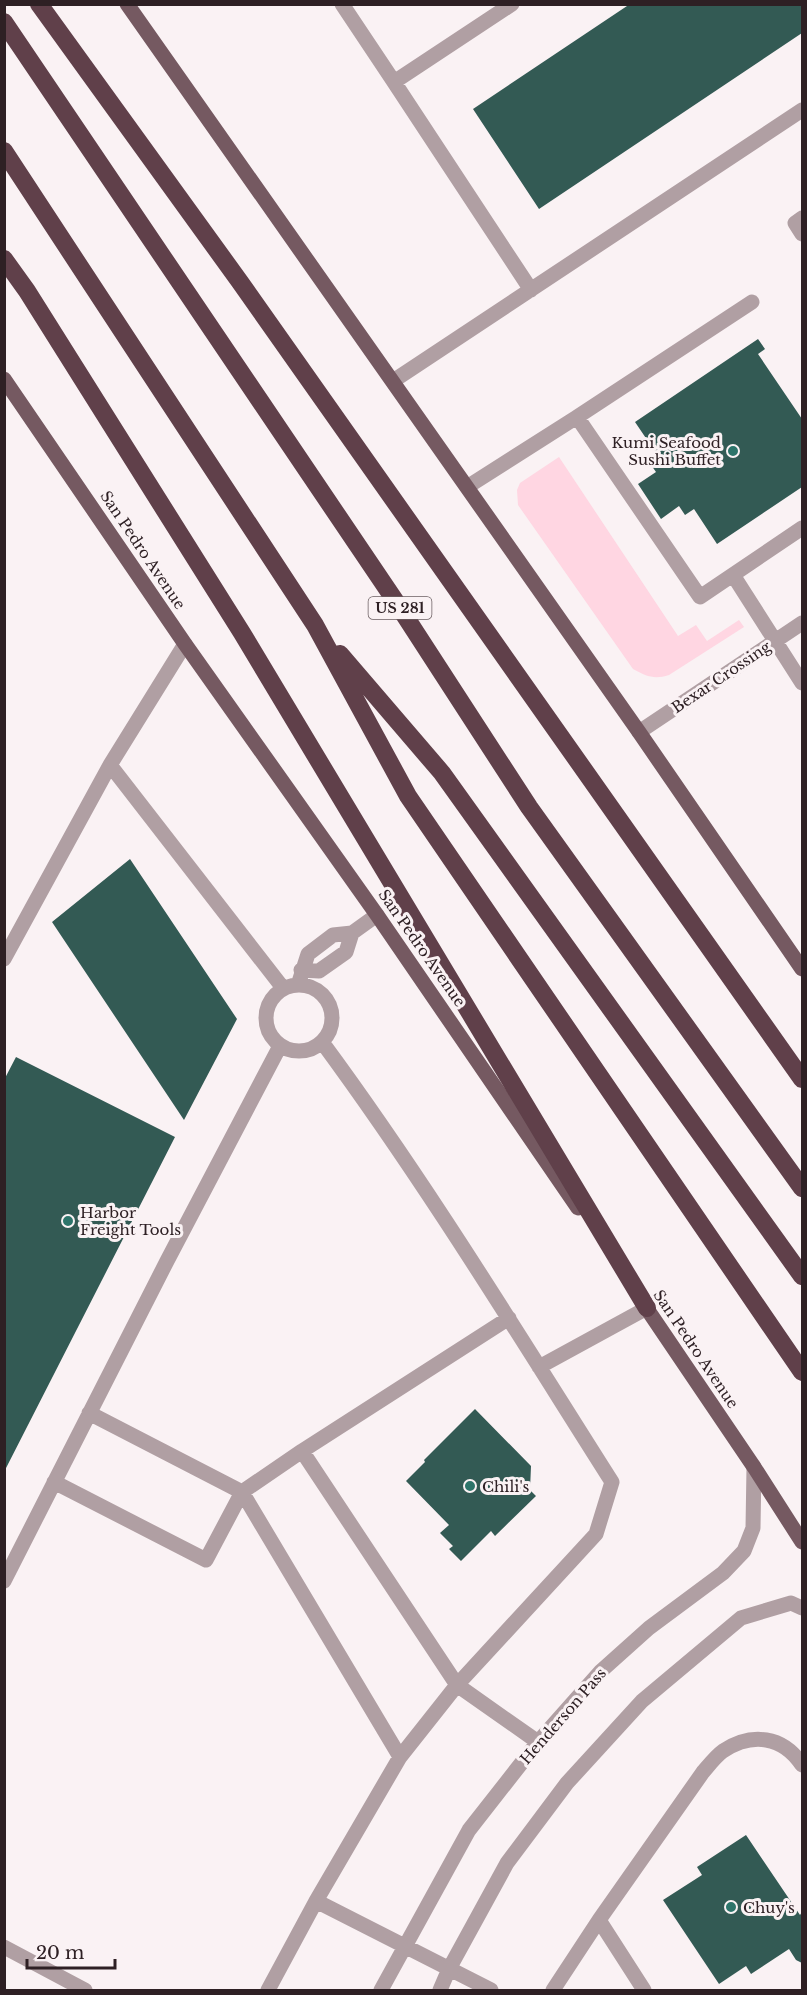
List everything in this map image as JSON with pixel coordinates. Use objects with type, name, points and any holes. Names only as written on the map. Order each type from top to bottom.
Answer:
[{"type":"highway","points":[[39,4],[240,282],[802,1079]]},
{"type":"highway","name":"US 281","points":[[4,22],[396,602],[529,807],[802,1188]]},
{"type":"highway","points":[[4,150],[315,625],[408,796],[802,1372]]},
{"type":"highway","points":[[4,259],[27,291],[242,633],[646,1308]]},
{"type":"highway","points":[[315,625],[442,773],[802,1276]]},
{"type":"main road","points":[[127,4],[639,732],[802,969]]},
{"type":"main road","name":"San Pedro Avenue","points":[[4,379],[185,644],[377,915],[754,1467],[802,1541]]},
{"type":"street","points":[[342,4],[531,290]]},
{"type":"street","points":[[394,82],[512,4]]},
{"type":"street","points":[[393,381],[802,110]]},
{"type":"street","points":[[802,218],[795,223],[802,234]]},
{"type":"street","points":[[467,488],[752,302]]},
{"type":"street","points":[[577,417],[700,597],[802,528]]},
{"type":"street","points":[[732,575],[802,683]]},
{"type":"street","name":"Bexar Crossing","points":[[639,732],[802,623]]},
{"type":"street","points":[[4,959],[110,765],[185,644]]},
{"type":"street","points":[[110,765],[294,981],[316,989],[325,997],[330,1006],[332,1018],[330,1029],[322,1042],[305,1051],[295,1052],[280,1046],[269,1034],[266,1024],[265,1014],[274,995],[294,981],[308,954],[333,935],[352,933],[377,915]]},
{"type":"street","points":[[268,1990],[316,1901],[400,1757],[457,1685],[596,1534],[612,1482],[509,1318],[374,1113],[322,1042]]},
{"type":"street","points":[[4,1581],[235,1129],[280,1046]]},
{"type":"street","points":[[539,1367],[646,1308]]},
{"type":"street","points":[[54,1482],[206,1560],[242,1492],[302,1450],[509,1318]]},
{"type":"street","points":[[89,1413],[242,1492],[400,1757]]},
{"type":"street","points":[[302,1450],[457,1685],[538,1742]]},
{"type":"street","name":"Henderson Pass","points":[[381,1990],[469,1830],[538,1742],[601,1671],[649,1628],[723,1573],[744,1551],[753,1528],[754,1467]]},
{"type":"street","points":[[440,1990],[449,1969],[507,1863],[567,1784],[642,1701],[741,1618],[791,1603],[802,1608]]},
{"type":"street","points":[[553,1990],[703,1772],[723,1751],[744,1742],[766,1738],[788,1748],[802,1765]]},
{"type":"street","points":[[316,1901],[491,1990]]},
{"type":"street","points":[[599,1920],[644,1990]]},
{"type":"street","points":[[4,1947],[85,1990]]},
{"type":"shaded area","points":[[559,457],[678,636],[696,625],[707,641],[739,620],[744,627],[669,675],[650,676],[633,669],[518,505],[517,490],[520,483]]},
{"type":"building","points":[[630,4],[802,4],[802,33],[539,209],[473,109]]},
{"type":"building","name":"Kumi Seafood Sushi Buffet","points":[[758,339],[765,349],[758,354],[802,419],[802,487],[717,544],[694,509],[685,515],[679,506],[661,519],[638,484],[656,472],[649,462],[658,456],[635,422]]},
{"type":"building","points":[[130,859],[237,1019],[184,1120],[52,922]]},
{"type":"building","name":"Harbor Freight Tools","points":[[16,1057],[175,1137],[4,1472],[4,1080]]},
{"type":"building","name":"Chili's","points":[[475,1409],[531,1466],[530,1490],[536,1496],[495,1536],[491,1531],[461,1561],[449,1549],[453,1546],[440,1533],[449,1525],[406,1481]]},
{"type":"building","name":"Chuy's","points":[[746,1835],[800,1915],[802,1912],[802,1963],[796,1960],[789,1949],[751,1974],[746,1966],[719,1984],[663,1900],[702,1875],[697,1867]]},
{"type":"place","name":"Kumi Seafood Sushi Buffet","points":[[733,451]]},
{"type":"place","name":"Harbor Freight Tools","points":[[68,1221]]},
{"type":"place","name":"Chili's","points":[[470,1486]]},
{"type":"place","name":"Chuy's","points":[[731,1907]]}]
